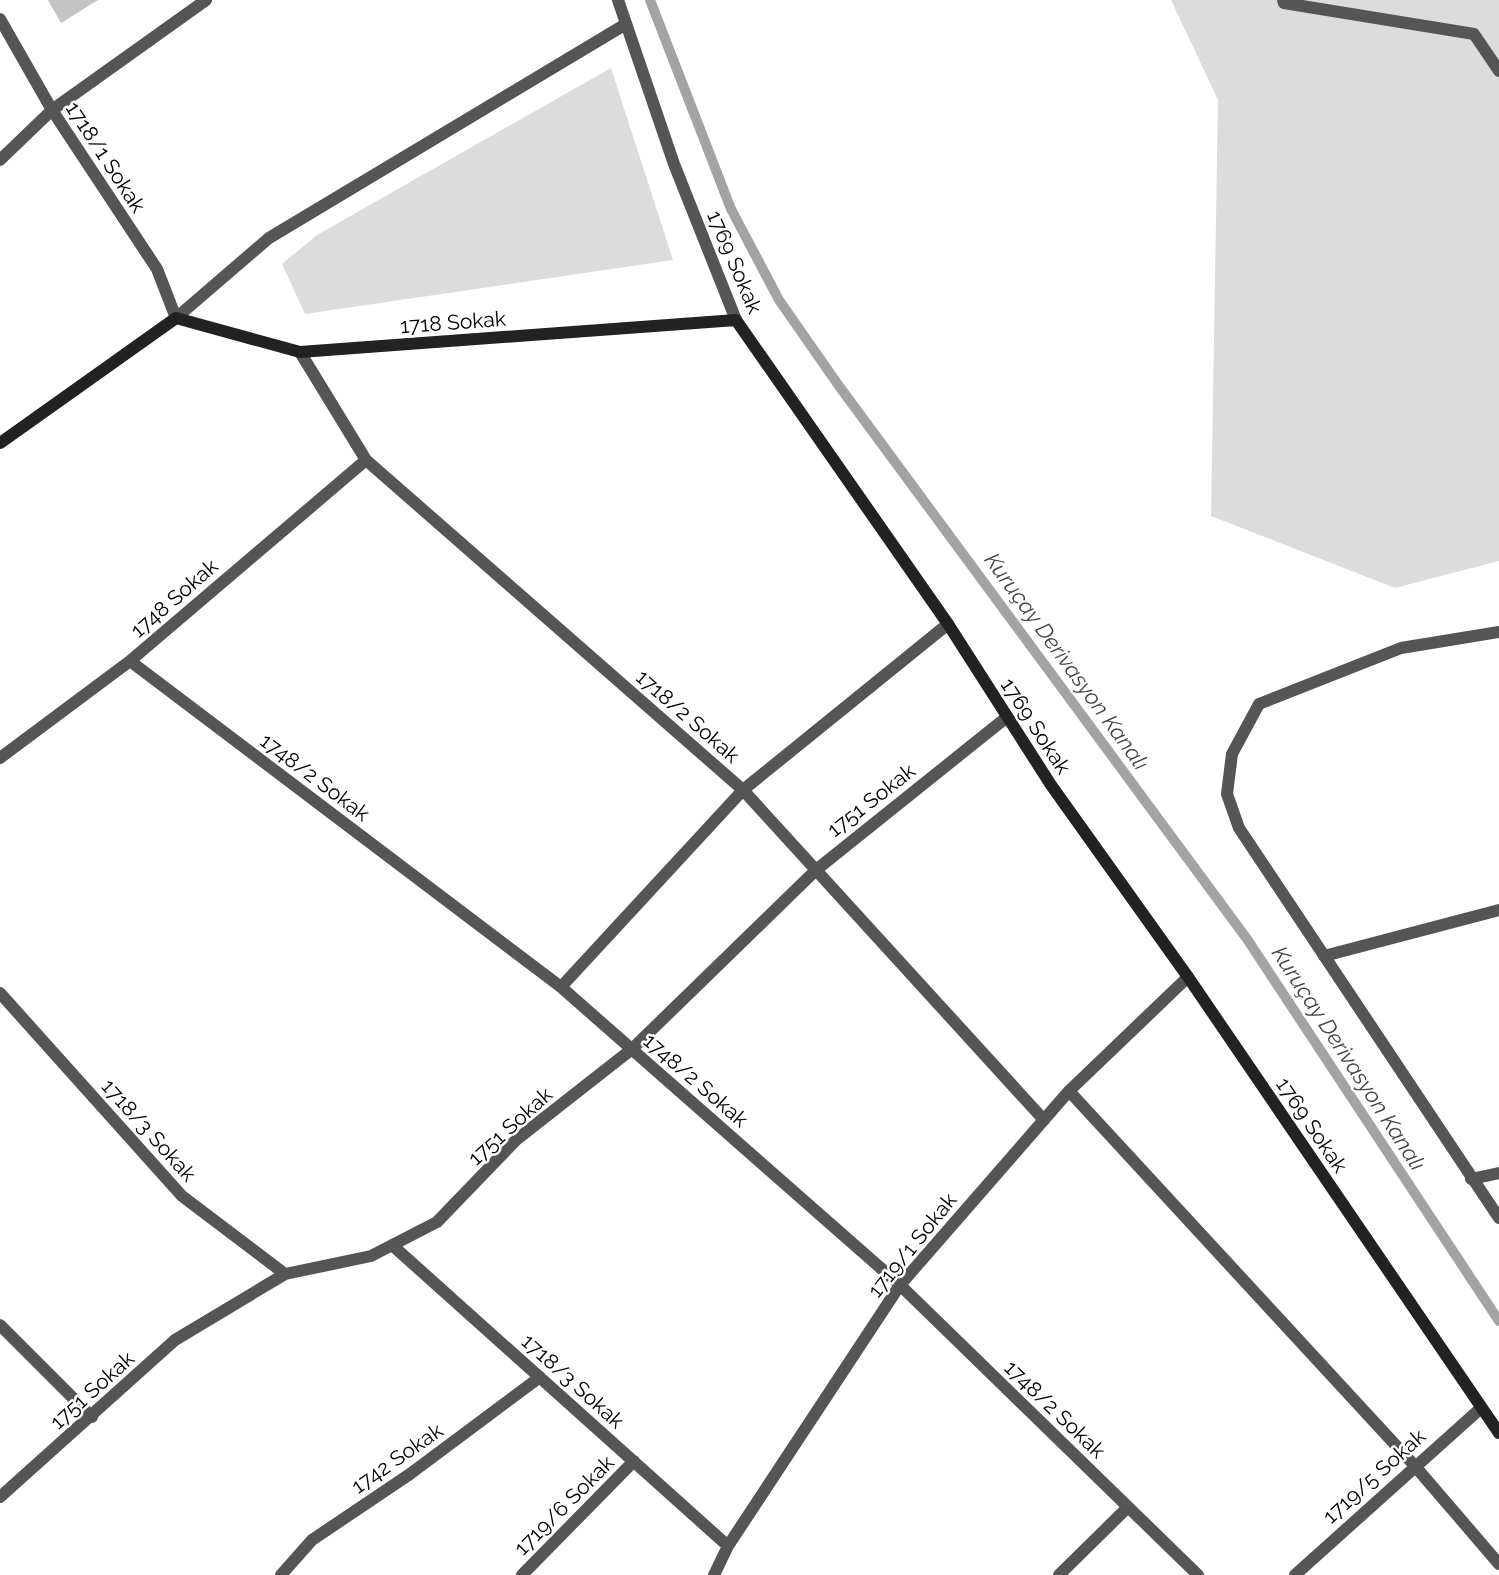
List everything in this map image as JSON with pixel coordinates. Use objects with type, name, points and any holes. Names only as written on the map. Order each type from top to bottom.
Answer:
[{"type":"main road","name":"1718 Sokak","points":[[176,318],[300,352],[736,320]]},
{"type":"main road","points":[[0,443],[176,318]]},
{"type":"main road","name":"1769 Sokak","points":[[736,320],[948,624],[1051,785],[1188,977],[1499,1433]]},
{"type":"street","points":[[0,160],[52,110],[206,0]]},
{"type":"street","name":"1769 Sokak","points":[[618,0],[674,164],[736,320]]},
{"type":"street","points":[[1283,0],[1284,3],[1474,34],[1499,71]]},
{"type":"street","name":"1718/1 Sokak","points":[[0,18],[52,110],[157,269],[176,318]]},
{"type":"street","points":[[176,318],[269,238],[626,24]]},
{"type":"street","name":"1718/2 Sokak","points":[[300,352],[366,460],[743,790],[1044,1120]]},
{"type":"street","name":"1748 Sokak","points":[[0,758],[130,662],[366,460]]},
{"type":"street","points":[[561,987],[743,790],[948,624]]},
{"type":"street","points":[[1499,632],[1401,648],[1259,704],[1232,754],[1227,794],[1239,828],[1499,1218]]},
{"type":"street","name":"1748/2 Sokak","points":[[130,662],[561,987],[900,1285],[1198,1575]]},
{"type":"street","name":"1751 Sokak","points":[[0,1497],[175,1341],[285,1274],[371,1256],[437,1222],[516,1140],[632,1049],[816,870],[1007,717]]},
{"type":"street","points":[[1324,956],[1499,910]]},
{"type":"street","name":"1719/1 Sokak","points":[[714,1575],[728,1545],[900,1285],[1069,1091],[1188,977]]},
{"type":"street","name":"1718/3 Sokak","points":[[0,993],[182,1196],[285,1274]]},
{"type":"street","points":[[1069,1091],[1414,1466],[1499,1564]]},
{"type":"street","points":[[1471,1179],[1499,1173]]},
{"type":"street","name":"1718/3 Sokak","points":[[392,1245],[728,1545]]},
{"type":"street","points":[[0,1324],[92,1417]]},
{"type":"street","name":"1742 Sokak","points":[[281,1575],[312,1540],[410,1474],[540,1377]]},
{"type":"street","name":"1719/5 Sokak","points":[[1295,1575],[1480,1408]]},
{"type":"street","name":"1719/6 Sokak","points":[[522,1575],[634,1461]]},
{"type":"street","points":[[1059,1575],[1128,1507]]},
{"type":"shaded area","points":[[1171,0],[1499,0],[1499,561],[1395,588],[1211,516],[1218,100]]},
{"type":"shaded area","points":[[611,68],[673,260],[305,314],[282,264],[317,235]]},
{"type":"building","points":[[48,0],[98,0],[61,23]]},
{"type":"waterway","name":"Kuruçay Derivasyon Kanalı","points":[[650,0],[731,209],[779,300],[839,386],[1247,939],[1499,1321]]}]
